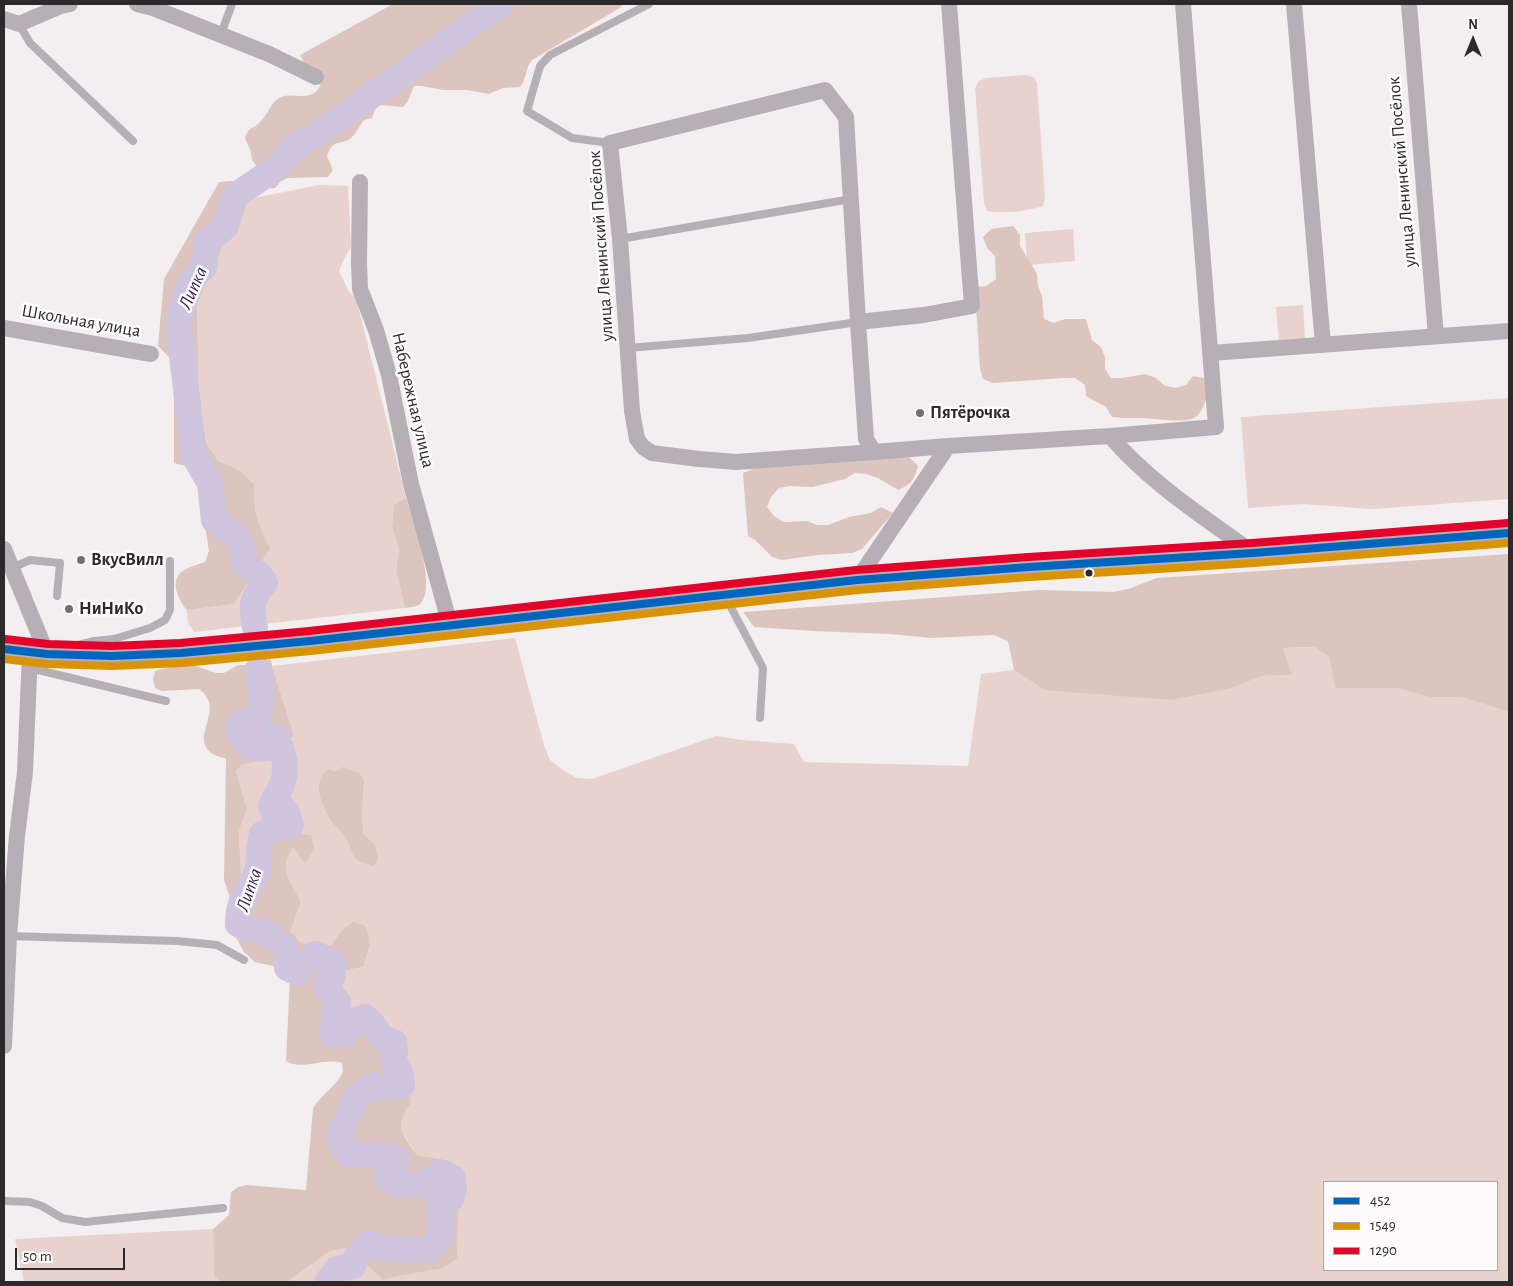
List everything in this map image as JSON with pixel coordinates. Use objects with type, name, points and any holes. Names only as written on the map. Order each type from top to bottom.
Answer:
[{"type":"main road","points":[[4,649],[44,657],[181,653],[857,580],[1253,554],[1509,533]]},
{"type":"street","points":[[11,22],[70,4]]},
{"type":"street","points":[[137,4],[153,8],[221,34],[269,54],[316,78]]},
{"type":"street","points":[[858,322],[924,315],[972,306],[950,4]]},
{"type":"street","points":[[1183,4],[1211,353],[1509,330]]},
{"type":"street","points":[[1294,4],[1323,345]]},
{"type":"street","name":"улица Ленинский Посёлок","points":[[1409,4],[1436,336]]},
{"type":"street","name":"улица Ленинский Посёлок","points":[[874,452],[866,439],[846,118],[825,90],[610,142],[620,239],[632,411],[636,439],[643,448],[652,453],[736,462],[1110,436],[1216,427],[1211,353]]},
{"type":"street","name":"Набережная улица","points":[[360,182],[358,263],[360,289],[376,330],[389,375],[411,484],[450,625]]},
{"type":"street","name":"Школьная улица","points":[[4,328],[151,354]]},
{"type":"street","points":[[1110,436],[1126,455],[1174,496],[1253,554]]},
{"type":"street","points":[[857,580],[948,446]]},
{"type":"street","points":[[4,550],[44,657],[25,772],[17,836],[7,936],[4,1046]]},
{"type":"lane","points":[[221,34],[232,4]]},
{"type":"lane","points":[[610,142],[572,138],[527,111],[540,66],[550,55],[649,4]]},
{"type":"lane","points":[[11,22],[30,43],[133,140]]},
{"type":"lane","points":[[620,239],[850,199]]},
{"type":"lane","points":[[628,348],[748,338],[858,322]]},
{"type":"lane","points":[[12,568],[30,560],[60,563],[56,596]]},
{"type":"lane","points":[[44,657],[78,645],[114,639],[150,628],[165,620],[170,610],[170,561]]},
{"type":"lane","points":[[724,594],[763,668],[760,718]]},
{"type":"lane","points":[[44,657],[166,701]]},
{"type":"lane","points":[[7,936],[217,944],[244,960]]},
{"type":"lane","points":[[4,1201],[30,1202],[42,1206],[62,1218],[85,1222],[223,1208]]},
{"type":"shaded area","points":[[393,4],[624,4],[532,60],[520,87],[503,88],[489,94],[467,90],[444,90],[414,86],[408,101],[403,107],[380,105],[375,110],[372,118],[364,120],[352,137],[332,146],[327,156],[333,170],[328,177],[287,178],[275,188],[263,186],[258,179],[261,171],[252,160],[245,138],[248,131],[263,119],[273,103],[279,98],[284,96],[310,95],[319,88],[321,84],[320,74],[304,62],[300,55]]},
{"type":"shaded area","points":[[1025,75],[1033,77],[1037,83],[1045,198],[1043,206],[1015,212],[987,211],[984,203],[975,88],[979,81],[986,78]]},
{"type":"shaded area","points":[[219,182],[241,182],[249,199],[236,216],[197,305],[199,396],[206,442],[218,461],[238,469],[254,484],[257,517],[270,548],[234,604],[187,610],[180,600],[176,588],[177,578],[186,569],[205,562],[209,551],[196,469],[174,463],[174,362],[158,346],[164,279]]},
{"type":"shaded area","points":[[319,185],[348,186],[351,247],[339,271],[349,292],[356,298],[406,498],[394,505],[392,527],[399,549],[396,571],[405,608],[194,632],[188,623],[187,610],[234,604],[269,548],[257,517],[254,484],[238,469],[218,461],[206,442],[199,396],[197,305],[236,216],[249,199]]},
{"type":"shaded area","points":[[1013,226],[1020,235],[1020,246],[1037,274],[1038,286],[1042,296],[1044,319],[1054,323],[1065,319],[1086,319],[1092,340],[1101,347],[1105,357],[1105,369],[1111,378],[1145,374],[1156,378],[1165,386],[1176,388],[1186,385],[1193,376],[1204,378],[1210,387],[1200,412],[1194,418],[1189,420],[1166,420],[1112,417],[1106,407],[1086,396],[1085,385],[1075,378],[993,383],[983,379],[980,368],[975,287],[986,286],[996,279],[995,256],[987,248],[983,237],[991,229]]},
{"type":"shaded area","points":[[1073,229],[1075,261],[1027,265],[1025,233]]},
{"type":"shaded area","points":[[1303,305],[1305,338],[1279,340],[1276,307]]},
{"type":"shaded area","points":[[1509,398],[1509,499],[1372,509],[1303,504],[1248,508],[1241,417]]},
{"type":"shaded area","points":[[899,455],[910,458],[918,466],[912,481],[898,490],[878,478],[855,473],[845,479],[812,487],[790,486],[779,488],[771,497],[767,507],[774,516],[784,522],[807,521],[817,525],[828,525],[849,517],[871,513],[881,507],[893,513],[862,549],[852,553],[782,560],[772,557],[755,540],[748,536],[743,473],[756,468]]},
{"type":"shaded area","points":[[406,498],[422,553],[426,584],[425,596],[420,604],[405,608],[396,571],[399,549],[392,527],[394,505]]},
{"type":"shaded area","points":[[1509,554],[1509,712],[1461,697],[1430,697],[1397,688],[1335,688],[1329,656],[1314,647],[1283,648],[1292,675],[1262,676],[1232,688],[1171,700],[1044,690],[1014,670],[1008,641],[994,635],[932,638],[754,627],[743,612],[1039,590],[1113,592],[1128,589],[1157,578]]},
{"type":"shaded area","points":[[515,638],[544,745],[550,760],[577,778],[592,779],[716,736],[794,744],[804,762],[968,766],[981,674],[1014,670],[1044,690],[1232,688],[1262,676],[1291,675],[1283,648],[1314,647],[1329,656],[1335,688],[1397,688],[1430,697],[1461,697],[1509,712],[1509,1282],[287,1282],[330,1251],[347,1248],[382,1279],[446,1160],[417,1155],[401,1131],[402,1115],[346,1018],[343,971],[363,967],[370,949],[342,930],[331,945],[301,943],[289,931],[301,902],[287,875],[286,861],[293,847],[305,863],[311,835],[295,832],[277,819],[241,878],[239,831],[247,809],[236,771],[240,765],[274,758],[294,737],[272,666]],"holes":[[[329,769],[364,780],[362,819],[364,835],[353,855],[347,840],[330,818]]]},
{"type":"shaded area","points":[[177,665],[193,665],[216,673],[224,673],[238,665],[246,665],[265,679],[272,678],[272,666],[294,736],[274,758],[241,765],[236,771],[247,809],[239,831],[241,877],[262,821],[277,819],[295,832],[311,835],[314,849],[305,864],[293,847],[286,861],[287,875],[301,902],[290,931],[301,943],[331,945],[342,930],[353,922],[364,925],[370,941],[369,951],[363,967],[343,971],[346,1018],[373,1012],[400,1038],[411,1102],[401,1124],[404,1135],[417,1155],[446,1160],[459,1168],[457,1259],[442,1268],[382,1279],[347,1248],[330,1251],[287,1282],[220,1282],[214,1276],[213,1229],[229,1215],[231,1192],[238,1187],[246,1185],[306,1190],[313,1109],[338,1080],[343,1071],[342,1063],[328,1062],[299,1065],[286,1061],[290,976],[282,968],[255,962],[244,952],[229,925],[231,901],[224,880],[226,759],[214,755],[205,744],[204,737],[210,705],[199,689],[162,691],[155,688],[153,679],[155,671]]},
{"type":"shaded area","points":[[343,767],[360,774],[364,780],[362,819],[364,835],[375,845],[378,859],[373,866],[354,857],[348,843],[330,819],[321,800],[319,786],[323,774],[328,769],[336,771]]},
{"type":"shaded area","points":[[213,1229],[214,1276],[220,1282],[24,1282],[15,1239]]},
{"type":"waterway","name":"Липка","points":[[255,627],[253,604],[260,588],[265,583],[261,576],[243,562],[243,546],[234,533],[214,520],[210,483],[194,456],[178,323],[188,289],[195,276],[205,266],[206,241],[226,226],[235,196],[276,168],[294,147],[319,133],[500,4]]},
{"type":"waterway","name":"Липка","points":[[259,666],[261,699],[259,718],[239,724],[239,735],[248,745],[254,748],[267,748],[271,738],[276,736],[283,753],[285,770],[283,782],[271,806],[275,813],[282,807],[287,812],[291,825],[285,828],[274,827],[262,834],[258,871],[242,900],[238,924],[248,929],[268,933],[283,946],[288,954],[287,968],[298,973],[315,954],[331,961],[333,974],[326,985],[338,1002],[331,1030],[333,1035],[346,1032],[354,1021],[365,1017],[382,1038],[394,1042],[395,1051],[393,1059],[400,1072],[402,1085],[390,1088],[376,1085],[357,1097],[338,1139],[350,1155],[388,1155],[397,1159],[394,1167],[387,1168],[387,1179],[399,1184],[422,1183],[433,1179],[439,1172],[453,1178],[454,1190],[451,1199],[443,1195],[437,1198],[440,1212],[440,1237],[431,1249],[392,1250],[369,1243],[357,1255],[353,1266],[337,1269],[327,1282]]},
{"type":"transit line","name":"1290","points":[[5,639],[48,644],[112,646],[180,643],[309,631],[856,570],[1252,543],[1508,523]]},
{"type":"transit line","name":"452","points":[[4,649],[47,654],[112,656],[181,653],[310,641],[857,580],[1253,553],[1509,533]]},
{"type":"transit line","name":"1549","points":[[4,659],[47,664],[112,666],[182,663],[311,651],[858,590],[1254,563],[1509,543]]},
{"type":"place","name":"Пятёрочка","points":[[920,413]]},
{"type":"place","name":"ВкусВилл","points":[[81,560]]},
{"type":"place","name":"НиНиКо","points":[[69,609]]}]
